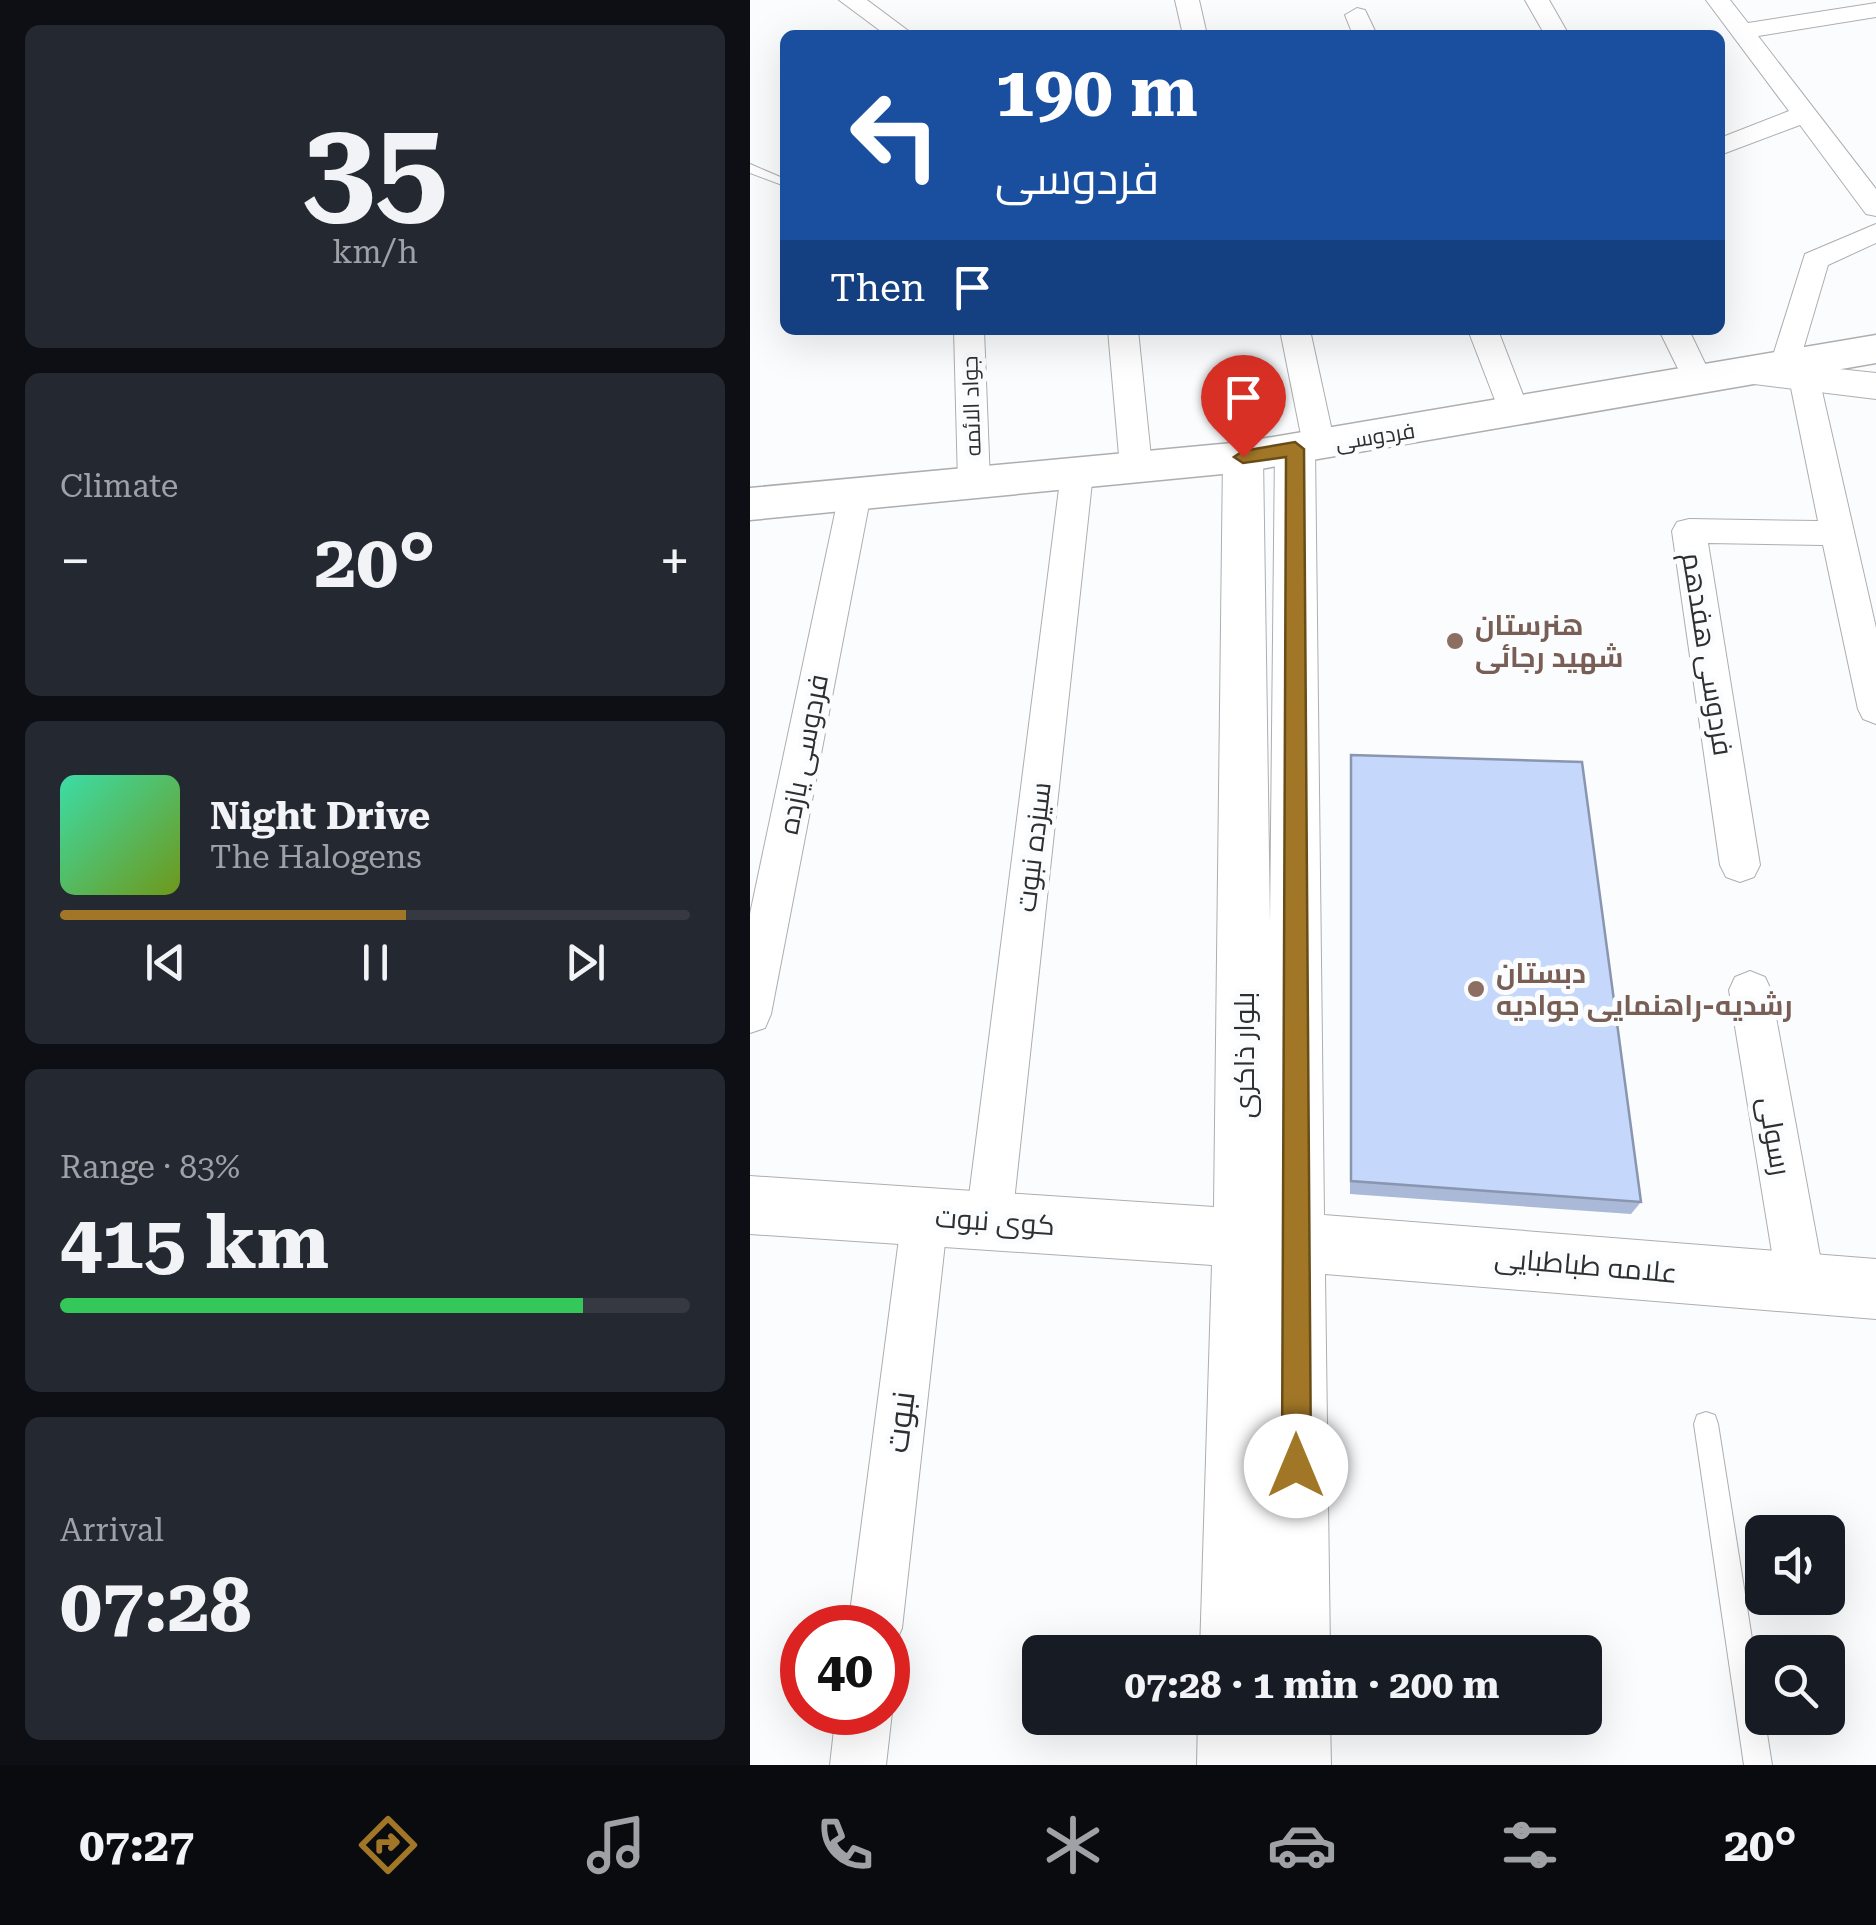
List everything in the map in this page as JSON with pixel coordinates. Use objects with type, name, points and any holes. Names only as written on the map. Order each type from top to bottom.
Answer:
[{"type":"main road","name":"فردوسی","points":[[750,504],[1243,457],[1698,380],[1778,371],[1876,349]]},
{"type":"street","points":[[851,0],[895,30]]},
{"type":"street","points":[[1186,0],[1194,30]]},
{"type":"street","points":[[1537,0],[1554,30]]},
{"type":"street","points":[[1718,0],[1876,208]]},
{"type":"street","points":[[1744,31],[1876,10]]},
{"type":"street","points":[[1725,145],[1806,114]]},
{"type":"street","points":[[1876,233],[1815,260],[1778,371],[1837,533],[1876,709]]},
{"type":"street","name":"جواد الائمه","points":[[969,335],[974,482]]},
{"type":"street","points":[[1123,335],[1136,467]]},
{"type":"street","points":[[1296,335],[1307,447]]},
{"type":"street","points":[[1485,335],[1514,413]]},
{"type":"street","points":[[1676,335],[1698,380]]},
{"type":"street","points":[[1778,371],[1876,386]]},
{"type":"street","name":"بلوار ذاکری","points":[[1235,1635],[1268,1240],[1307,447]]},
{"type":"street","name":"بلوار ذاکری","points":[[1243,457],[1245,1091],[1268,1240],[1295,1635]]},
{"type":"street","name":"سیزده نبوت","points":[[989,1220],[1077,472]]},
{"type":"street","name":"فردوسی یازده","points":[[750,1014],[855,494]]},
{"type":"street","name":"فردوسی هفدهم","points":[[1740,865],[1689,530],[1837,533]]},
{"type":"street","name":"رسولی","points":[[1750,990],[1801,1283]]},
{"type":"street","name":"کوی نبوت","points":[[750,1205],[1268,1240]]},
{"type":"street","name":"نبوت","points":[[878,1605],[925,1216]]},
{"type":"street","name":"علامه طباطبایی","points":[[1268,1240],[1876,1289]]},
{"type":"street","points":[[858,1765],[861,1735]]},
{"type":"street","points":[[1232,1765],[1233,1735]]},
{"type":"street","points":[[1296,1735],[1296,1765]]},
{"type":"lane","points":[[750,168],[780,182]]},
{"type":"lane","points":[[1706,1424],[1758,1765]]},
{"type":"building","name":"دبستان رشدیه-راهنمایی جوادیه","points":[[1351,755],[1582,762],[1641,1202],[1351,1181]]},
{"type":"place","name":"هنرستان شهید رجائی","points":[[1455,641]]},
{"type":"place","name":"دبستان رشدیه-راهنمایی جوادیه","points":[[1476,989]]},
{"type":"route","points":[[1243,457],[1295,449],[1296,1466]]}]
